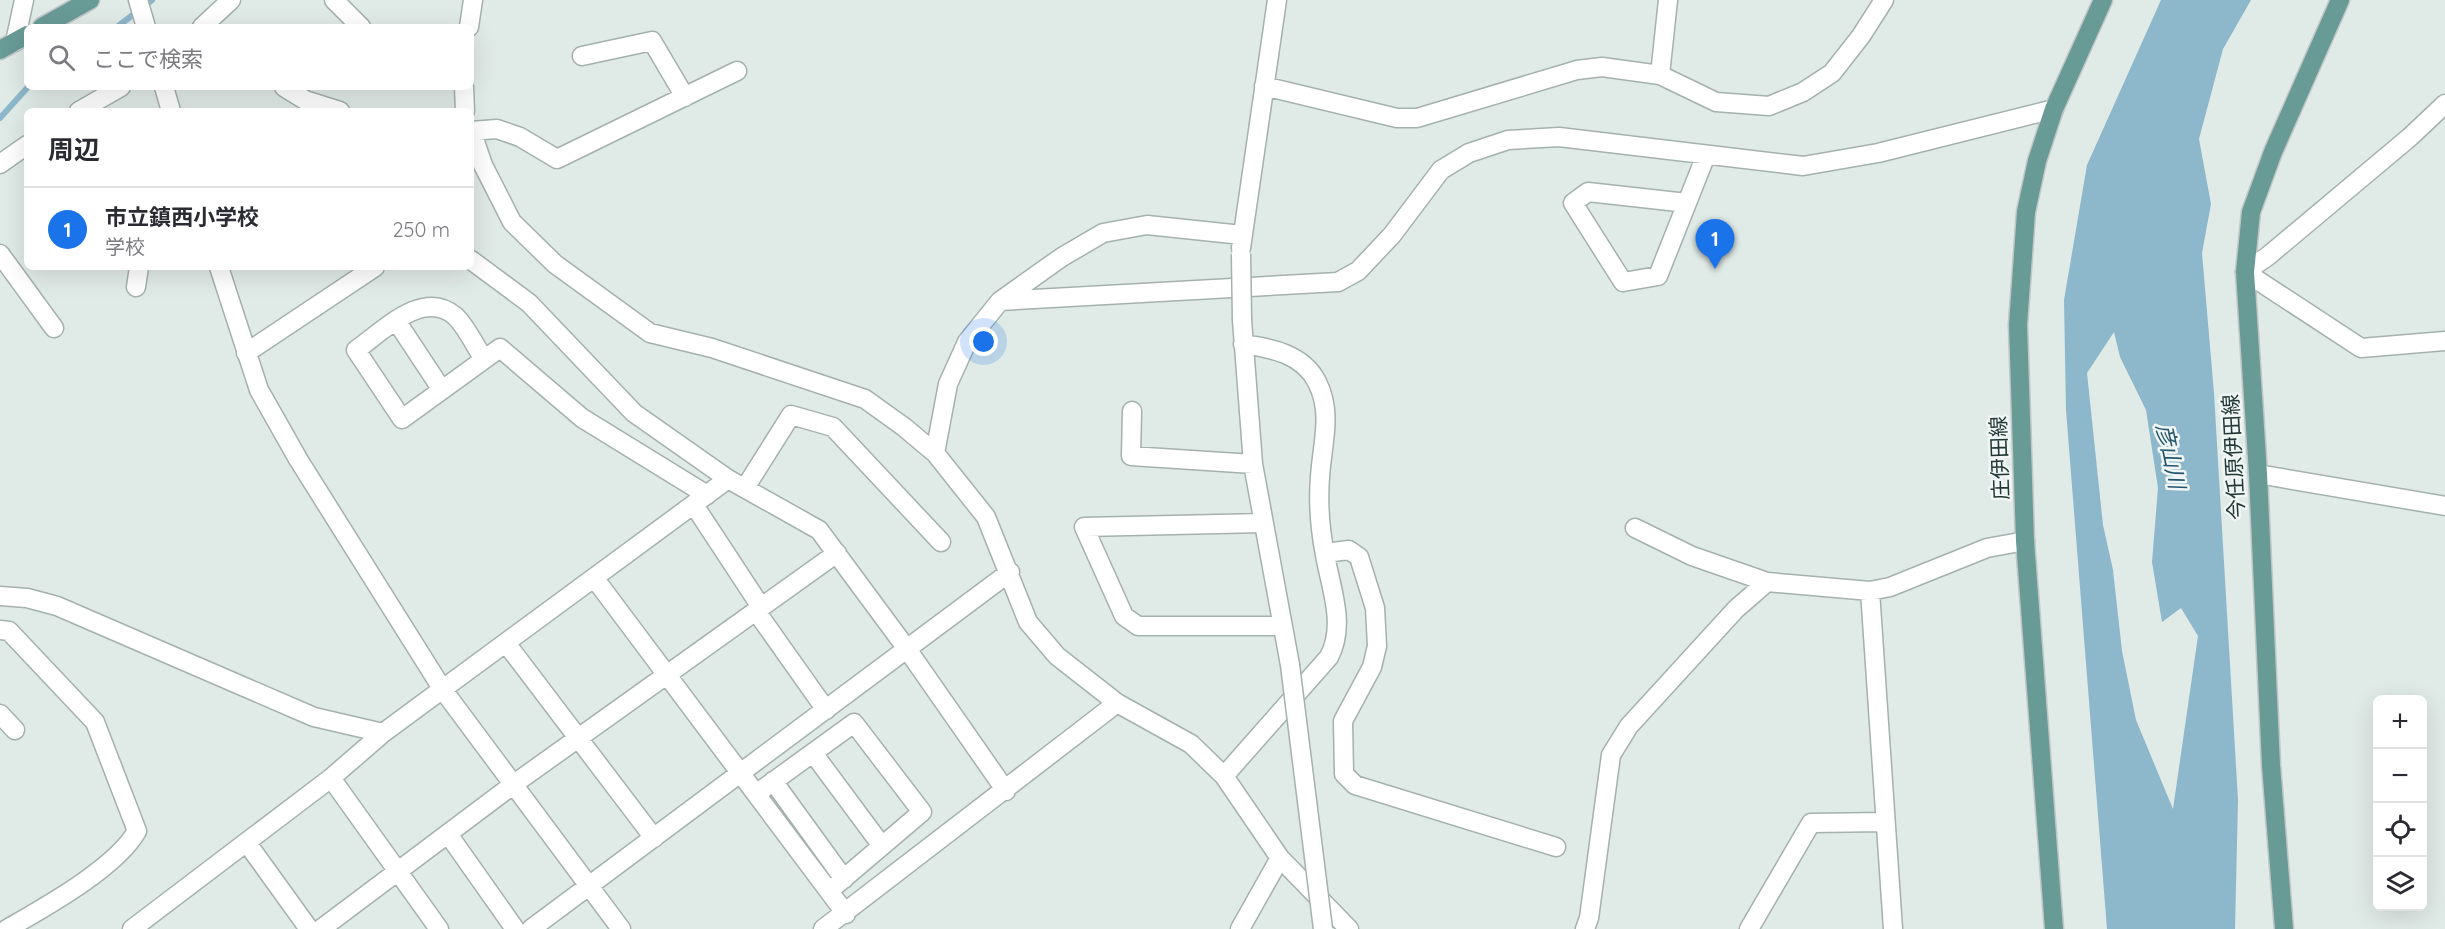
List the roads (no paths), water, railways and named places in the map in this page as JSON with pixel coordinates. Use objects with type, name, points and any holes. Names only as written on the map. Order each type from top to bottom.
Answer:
[{"type":"main road","points":[[47,24],[90,0]]},
{"type":"main road","name":"庄伊田線","points":[[2054,929],[2025,541],[2018,325],[2026,212],[2037,160],[2054,109],[2103,0]]},
{"type":"main road","name":"今任原伊田線","points":[[2284,929],[2271,765],[2258,474],[2245,272],[2251,212],[2273,152],[2340,0]]},
{"type":"street","points":[[14,43],[24,0]]},
{"type":"street","points":[[138,0],[145,24]]},
{"type":"street","points":[[211,24],[231,0]]},
{"type":"street","points":[[334,0],[358,24]]},
{"type":"street","points":[[469,24],[473,0]]},
{"type":"street","points":[[1277,0],[1242,244],[1243,344],[1253,464],[1290,665],[1323,929]]},
{"type":"street","points":[[1660,75],[1668,0]]},
{"type":"street","points":[[1264,86],[1397,118],[1417,118],[1577,70],[1602,67],[1660,75],[1716,102],[1769,106],[1803,92],[1832,73],[1861,36],[1884,0]]},
{"type":"street","points":[[582,56],[652,41],[685,97]]},
{"type":"street","points":[[474,130],[497,129],[520,137],[557,159],[737,71]]},
{"type":"street","points":[[84,108],[116,90]]},
{"type":"street","points":[[165,90],[170,108]]},
{"type":"street","points":[[289,90],[305,100],[330,108]]},
{"type":"street","points":[[464,90],[465,108]]},
{"type":"street","points":[[2445,104],[2410,137],[2268,256],[2245,272],[2361,348],[2445,341]]},
{"type":"street","points":[[1000,301],[1338,282],[1358,271],[1392,235],[1441,170],[1469,153],[1508,140],[1559,137],[1803,166],[1878,153],[2054,109]]},
{"type":"street","points":[[474,139],[483,165],[512,222],[555,264],[650,333],[712,348],[865,399],[935,453],[986,517],[1028,622],[1057,656],[1117,703],[1191,744],[1224,776],[1280,858],[1349,929]]},
{"type":"street","points":[[0,164],[24,147]]},
{"type":"street","points":[[1687,203],[1588,192],[1573,203],[1623,282],[1658,276],[1687,203],[1706,155]]},
{"type":"street","points":[[935,453],[948,384],[967,342],[1000,301],[1062,257],[1103,233],[1148,225],[1242,244]]},
{"type":"street","points":[[0,254],[54,328]]},
{"type":"street","points":[[474,262],[529,303],[634,413],[728,479],[819,530],[908,649],[1006,791]]},
{"type":"street","points":[[136,288],[139,270]]},
{"type":"street","points":[[220,270],[259,390],[298,459],[442,690],[621,929]]},
{"type":"street","points":[[246,352],[370,270]]},
{"type":"street","points":[[484,359],[454,315],[434,306],[416,308],[356,350],[402,419],[500,348],[582,418],[700,500],[759,609],[826,710]]},
{"type":"street","points":[[397,322],[442,390]]},
{"type":"street","points":[[1224,776],[1329,657],[1337,643],[1337,612],[1324,554],[1320,519],[1320,478],[1328,409],[1317,381],[1299,362],[1275,348],[1243,344]]},
{"type":"street","points":[[1132,411],[1131,456],[1253,464]]},
{"type":"street","points":[[745,488],[791,415],[834,427],[941,542]]},
{"type":"street","points":[[2258,474],[2445,506]]},
{"type":"street","points":[[132,929],[331,778],[383,733],[728,479]]},
{"type":"street","points":[[1263,523],[1084,527],[1124,616],[1138,626],[1284,626]]},
{"type":"street","points":[[1635,528],[1692,556],[1767,582],[1870,591],[1890,587],[1987,548],[2025,541]]},
{"type":"street","points":[[1324,554],[1350,550],[1359,557],[1375,608],[1377,646],[1372,667],[1343,721],[1344,774],[1355,785],[1556,847]]},
{"type":"street","points":[[321,929],[514,784],[837,553]]},
{"type":"street","points":[[531,929],[1010,573]]},
{"type":"street","points":[[595,579],[846,914]]},
{"type":"street","points":[[1585,929],[1589,918],[1611,755],[1629,726],[1736,609],[1767,582]]},
{"type":"street","points":[[1870,591],[1893,929]]},
{"type":"street","points":[[0,596],[27,598],[57,606],[314,717],[383,733]]},
{"type":"street","points":[[0,630],[9,631],[95,722],[138,831],[128,847],[51,903],[7,929]]},
{"type":"street","points":[[506,644],[654,838]]},
{"type":"street","points":[[823,929],[846,914],[1117,703]]},
{"type":"street","points":[[0,714],[15,730]]},
{"type":"street","points":[[756,794],[854,723],[922,812],[829,891]]},
{"type":"street","points":[[813,753],[882,846]]},
{"type":"street","points":[[331,778],[439,929]]},
{"type":"street","points":[[773,781],[844,879]]},
{"type":"street","points":[[1749,929],[1811,823],[1886,822]]},
{"type":"street","points":[[448,834],[515,929]]},
{"type":"street","points":[[247,843],[309,929]]},
{"type":"street","points":[[1240,929],[1280,858]]},
{"type":"water","name":"彦山川","points":[[2161,0],[2251,0],[2223,49],[2199,139],[2211,204],[2202,253],[2214,393],[2238,800],[2235,929],[2107,929],[2066,410],[2064,300],[2087,165]],"holes":[[[2114,332],[2120,357],[2146,410],[2158,488],[2152,562],[2162,622],[2181,608],[2198,636],[2173,809],[2136,720],[2122,651],[2113,570],[2103,525],[2087,373]]]},
{"type":"waterway","points":[[121,24],[152,0]]},
{"type":"waterway","points":[[0,118],[25,90]]},
{"type":"place","name":"市立鎮西小学校","points":[[1715,269]]}]
